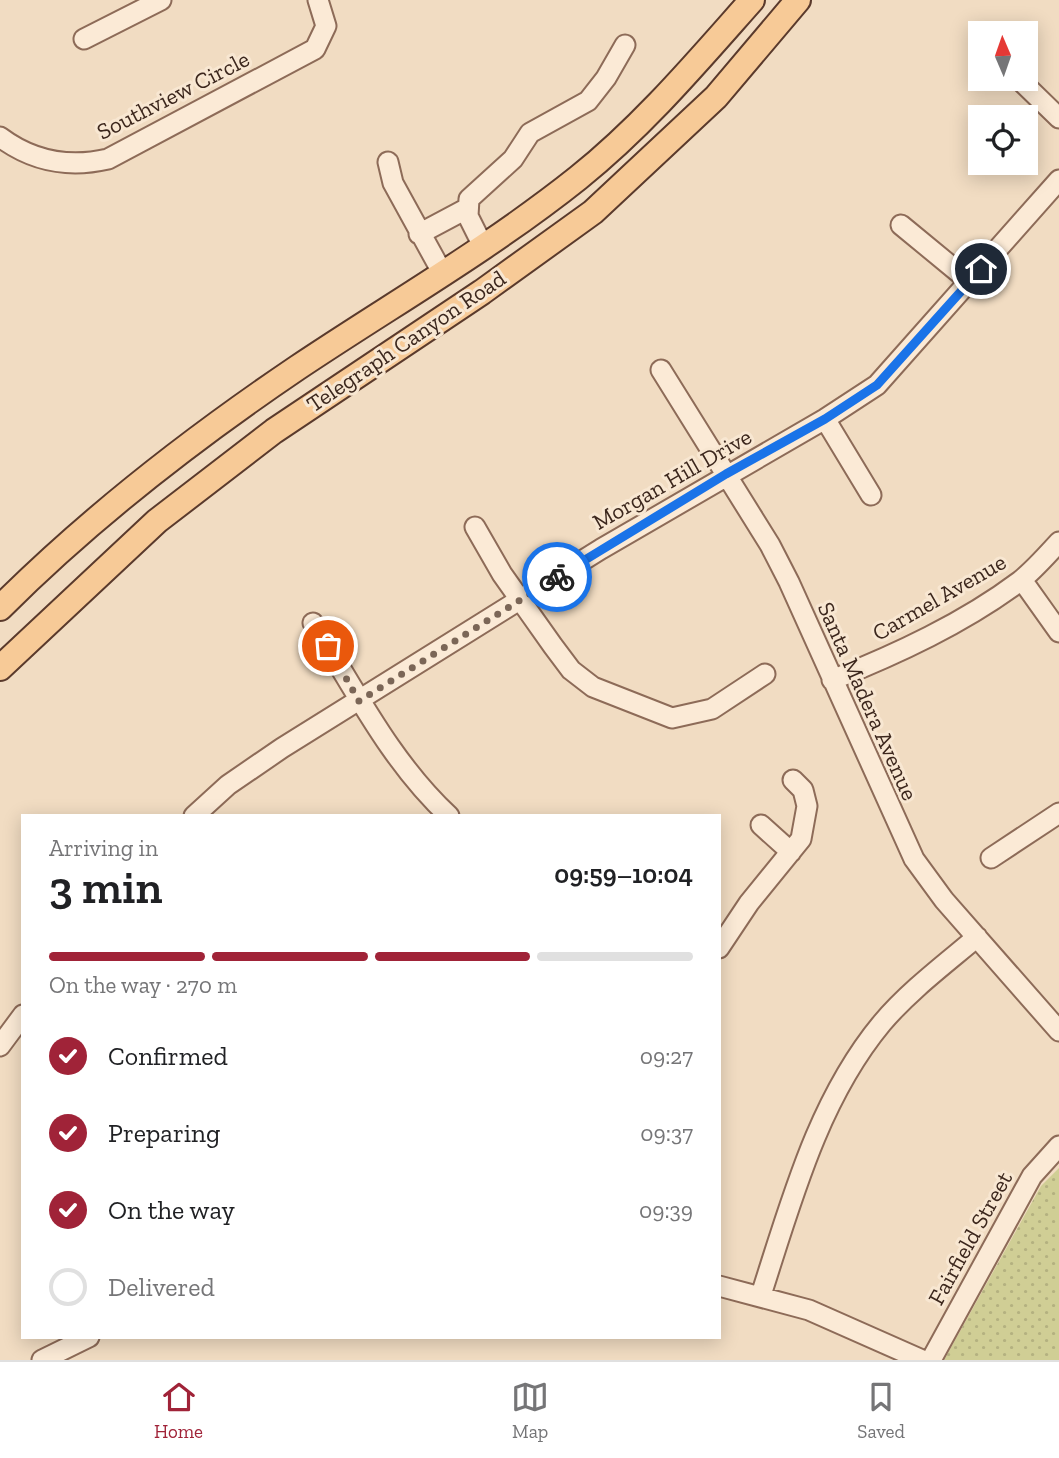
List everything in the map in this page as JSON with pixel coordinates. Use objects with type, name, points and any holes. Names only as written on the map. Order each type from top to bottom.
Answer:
[{"type":"main road","name":"Telegraph Canyon Road","points":[[0,608],[112,505],[295,370],[484,248],[580,176],[662,101],[752,0]]},
{"type":"main road","name":"Telegraph Canyon Road","points":[[0,668],[157,521],[274,431],[482,292],[593,212],[716,97],[798,0]]},
{"type":"street","points":[[84,39],[161,0]]},
{"type":"street","name":"Southview Circle","points":[[0,137],[23,152],[50,161],[79,164],[108,159],[315,50],[326,26],[318,0]]},
{"type":"street","points":[[484,248],[466,209],[469,199],[513,159],[530,133],[588,101],[606,78],[625,45]]},
{"type":"street","points":[[1031,91],[1059,118]]},
{"type":"street","points":[[388,162],[393,183],[443,274]]},
{"type":"street","name":"Morgan Hill Drive","points":[[196,814],[236,780],[359,701],[726,474],[825,419],[877,385],[1059,180]]},
{"type":"street","points":[[419,234],[466,209]]},
{"type":"street","points":[[901,225],[969,281]]},
{"type":"street","name":"Santa Madera Avenue","points":[[661,370],[726,474],[789,583],[914,859],[977,937],[1059,1031]]},
{"type":"street","points":[[825,419],[871,495]]},
{"type":"street","points":[[475,527],[520,600],[572,670],[593,687],[672,718],[712,709],[765,674]]},
{"type":"street","name":"Carmel Avenue","points":[[832,680],[942,629],[1022,580],[1059,542]]},
{"type":"street","points":[[1022,580],[1059,632]]},
{"type":"street","points":[[313,623],[359,701],[419,787],[447,814]]},
{"type":"street","points":[[721,945],[749,903],[796,846],[807,806],[803,790],[793,779]]},
{"type":"street","points":[[991,858],[1059,813]]},
{"type":"street","points":[[761,825],[796,846]]},
{"type":"street","points":[[761,1295],[811,1146],[856,1059],[883,1021],[977,937]]},
{"type":"street","points":[[0,1046],[21,1018]]},
{"type":"street","name":"Fairfield Street","points":[[931,1360],[1032,1176],[1059,1146]]},
{"type":"street","points":[[721,1286],[810,1310],[922,1360]]},
{"type":"street","points":[[42,1360],[85,1339]]},
{"type":"shaded area","points":[[1059,1168],[1059,1360],[944,1360],[1041,1186]]},
{"type":"way so far","points":[[328,646],[359,701],[557,577]]},
{"type":"route","points":[[557,577],[726,474],[825,419],[877,385],[906,356],[981,269]]}]
